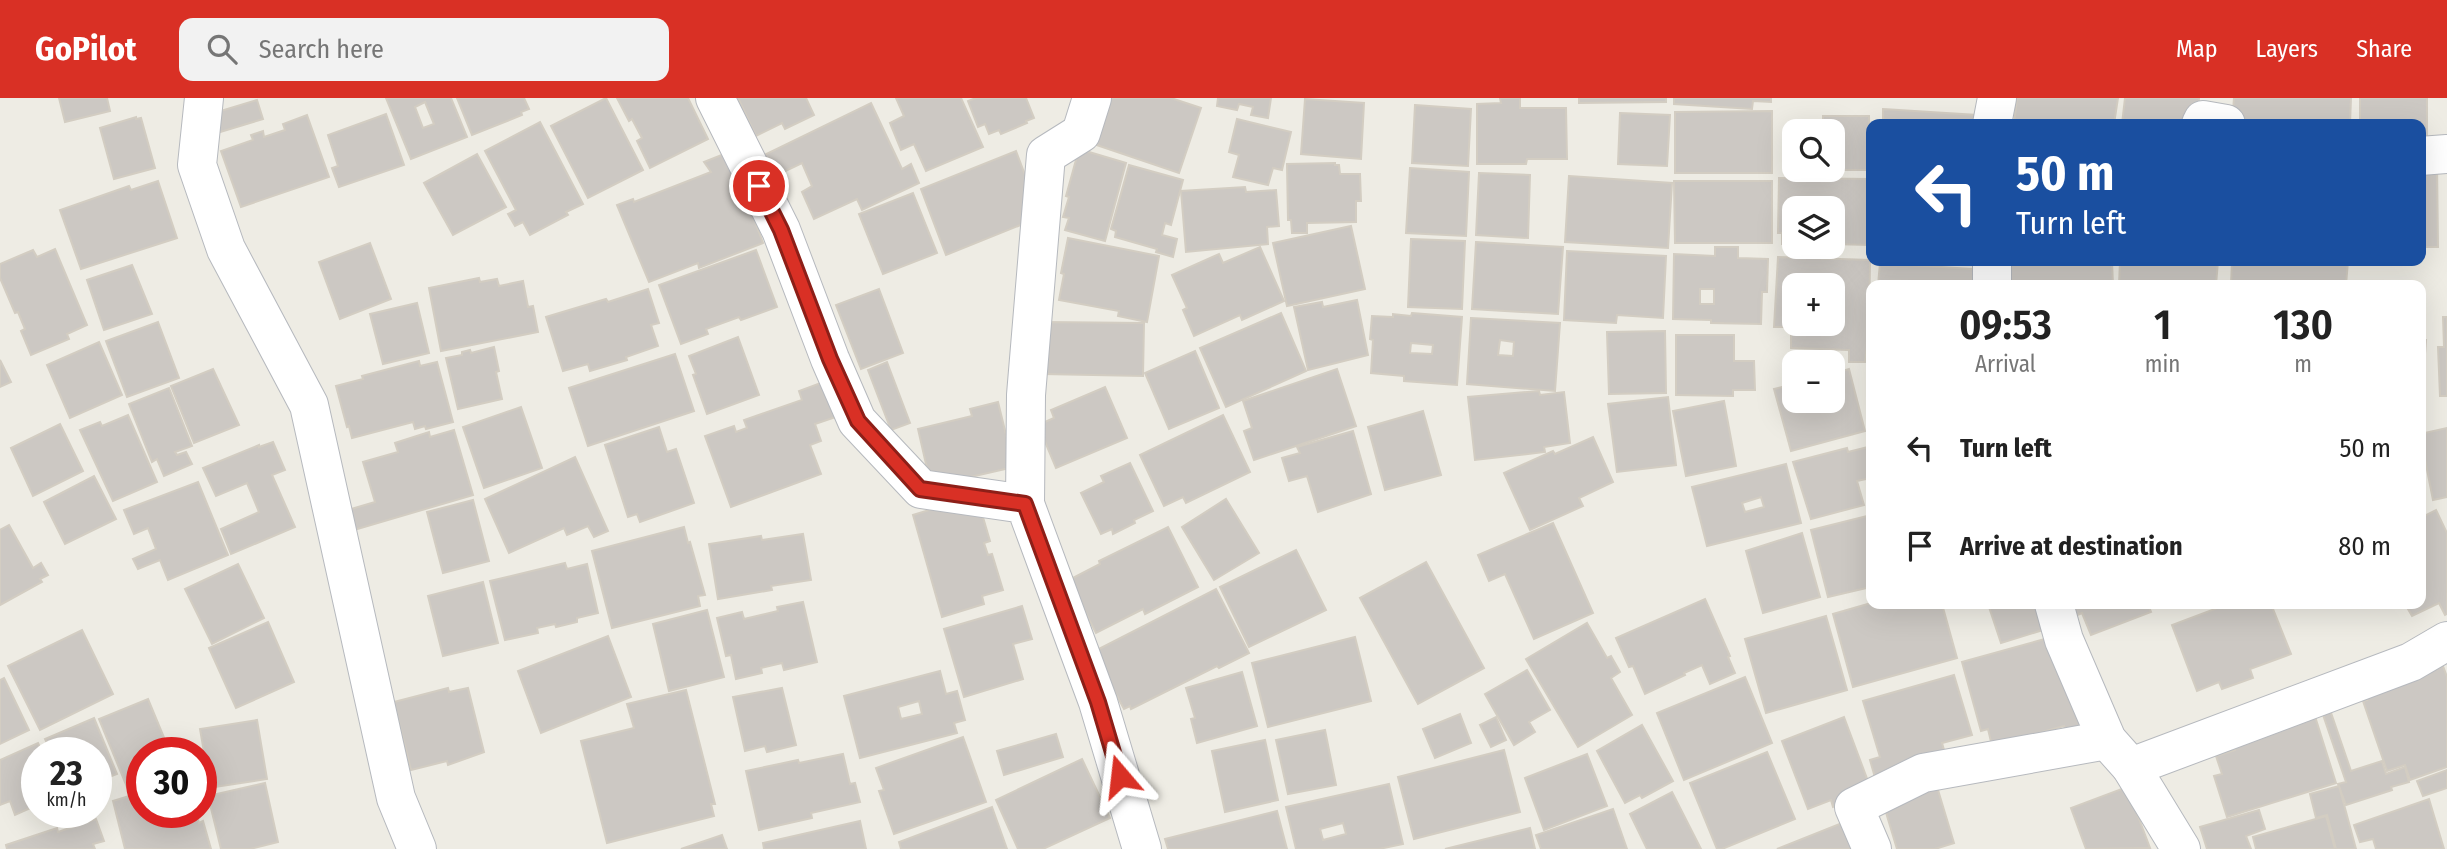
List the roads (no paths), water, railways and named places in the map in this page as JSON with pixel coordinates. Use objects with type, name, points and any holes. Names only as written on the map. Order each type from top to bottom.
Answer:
[{"type":"street","points":[[204,98],[197,165],[226,249],[309,405],[396,798],[416,849]]},
{"type":"street","points":[[715,98],[781,230],[830,359],[858,421],[920,489],[1025,504]]},
{"type":"street","points":[[1093,98],[1081,133],[1046,155],[1026,395],[1025,504],[1098,702],[1142,849]]},
{"type":"street","points":[[1993,119],[1997,98]]},
{"type":"street","points":[[2426,156],[2447,154]]},
{"type":"street","points":[[2055,609],[2064,640],[2119,753],[2181,849]]},
{"type":"street","points":[[1872,849],[1854,807],[1923,773],[2119,753],[2412,662],[2447,641]]}]
